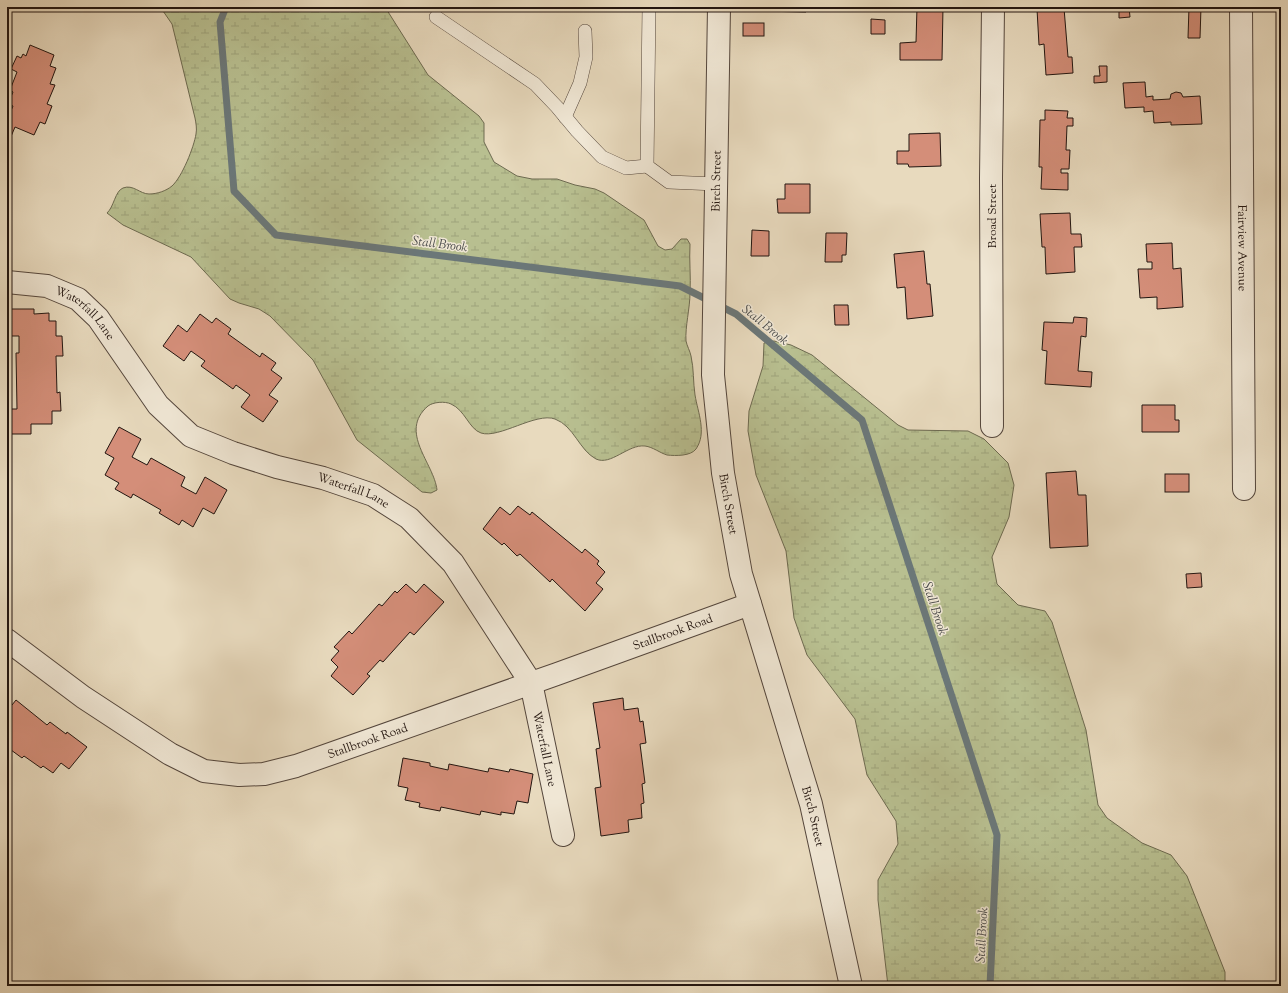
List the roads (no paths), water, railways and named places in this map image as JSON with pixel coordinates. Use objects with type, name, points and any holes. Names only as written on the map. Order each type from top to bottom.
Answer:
[{"type":"street","name":"Birch Street","points":[[719,7],[713,375],[723,473],[741,574],[812,804],[851,986]]},
{"type":"street","name":"Broad Street","points":[[992,426],[991,178],[993,7]]},
{"type":"street","name":"Fairview Avenue","points":[[1241,7],[1244,489]]},
{"type":"street","name":"Waterfall Lane","points":[[7,282],[47,286],[78,299],[98,318],[158,405],[190,436],[232,453],[323,478],[373,495],[409,518],[453,563],[531,683],[563,835]]},
{"type":"street","name":"Stallbrook Road","points":[[7,640],[83,697],[170,754],[204,771],[239,775],[264,774],[296,766],[750,604]]},
{"type":"lane","points":[[647,166],[649,7]]},
{"type":"lane","points":[[436,17],[535,84],[577,131],[602,156],[626,168],[647,166],[669,182],[716,184]]},
{"type":"lane","points":[[565,117],[580,83],[585,64],[585,31]]},
{"type":"waterway","name":"Stall Brook","points":[[226,7],[220,22],[234,191],[276,235],[680,286],[736,314],[862,420],[997,835],[990,986]]}]
